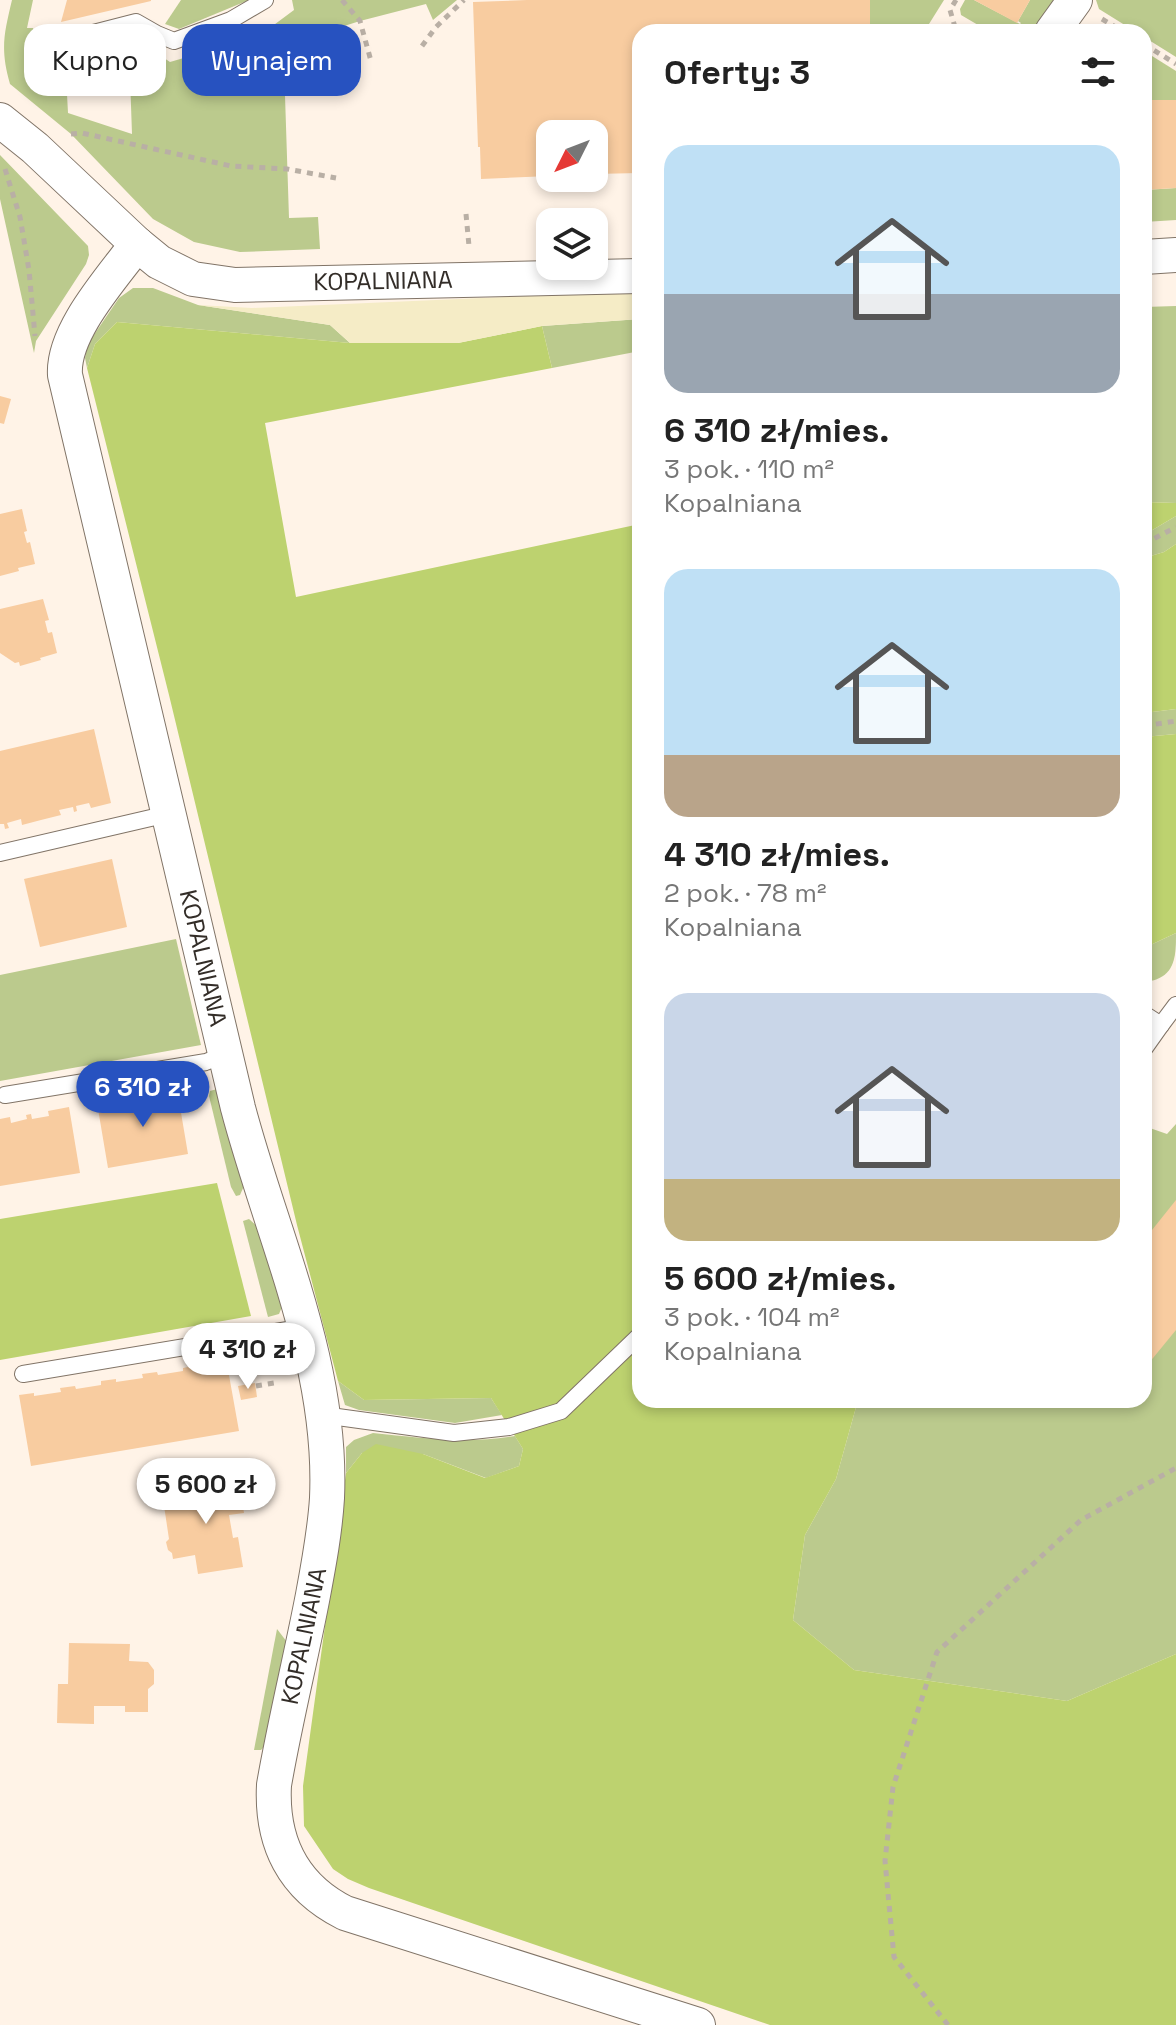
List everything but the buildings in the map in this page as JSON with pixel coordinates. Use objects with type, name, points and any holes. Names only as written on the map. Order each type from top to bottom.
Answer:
[{"type":"street","points":[[1058,24],[1075,0]]},
{"type":"street","name":"KOPALNIANA","points":[[0,120],[35,148],[137,244],[159,262],[193,279],[235,285],[632,276]]},
{"type":"street","name":"KOPALNIANA","points":[[137,244],[92,305],[70,344],[64,364],[225,1054],[250,1153],[288,1264],[323,1415],[327,1498],[322,1548],[274,1785],[273,1808],[278,1833],[293,1870],[307,1887],[326,1903],[345,1913],[698,2025]]},
{"type":"street","points":[[1152,256],[1176,255]]},
{"type":"lane","points":[[166,38],[174,41],[231,20],[265,0]]},
{"type":"lane","points":[[0,853],[168,814]]},
{"type":"lane","points":[[1152,1038],[1176,1005]]},
{"type":"lane","points":[[1152,1019],[1161,1025]]},
{"type":"lane","points":[[5,1095],[206,1062],[225,1054]]},
{"type":"lane","points":[[23,1374],[305,1327]]},
{"type":"lane","points":[[323,1415],[454,1433],[509,1427],[561,1411],[632,1343]]},
{"type":"path","points":[[342,0],[360,21],[371,61]]},
{"type":"path","points":[[422,46],[436,27],[464,0]]},
{"type":"path","points":[[954,24],[950,10],[956,0]]},
{"type":"path","points":[[1152,49],[1176,64]]},
{"type":"path","points":[[64,139],[71,134],[82,133],[231,166],[287,169],[336,178]]},
{"type":"path","points":[[6,160],[5,171],[20,217],[38,346]]},
{"type":"path","points":[[466,214],[469,251]]},
{"type":"path","points":[[1152,540],[1176,527]]},
{"type":"path","points":[[1152,725],[1176,721]]},
{"type":"path","points":[[256,1386],[274,1383]]},
{"type":"path","points":[[948,2025],[894,1957],[885,1861],[893,1787],[937,1652],[1081,1520],[1176,1468]]},
{"type":"green space","points":[[12,0],[33,0],[28,24],[24,24],[24,95],[10,84],[4,42]]},
{"type":"green space","points":[[181,0],[249,0],[191,24],[182,24],[179,29],[165,24]]},
{"type":"green space","points":[[292,0],[457,0],[433,20],[426,4],[350,24],[275,24],[294,10]]},
{"type":"green space","points":[[870,0],[944,0],[929,24],[870,24]]},
{"type":"green space","points":[[965,0],[974,0],[1020,24],[976,24],[961,15],[960,9]]},
{"type":"green space","points":[[1030,0],[1056,0],[1041,24],[1020,24],[1018,21]]},
{"type":"green space","points":[[1096,0],[1176,0],[1176,57],[1152,42],[1152,24],[1123,24],[1099,9]]},
{"type":"green space","points":[[1152,56],[1176,71],[1176,100],[1152,100]]},
{"type":"green space","points":[[182,58],[182,96],[285,96],[289,218],[318,217],[320,249],[240,252],[194,242],[153,219],[71,134],[25,96],[67,96],[68,113],[132,134],[131,96],[166,96],[166,59],[170,62]]},
{"type":"green space","points":[[0,155],[88,246],[86,264],[36,341],[34,353],[0,199]]},
{"type":"green space","points":[[1176,188],[1176,220],[1152,222],[1152,190]]},
{"type":"green space","points":[[133,288],[153,288],[198,305],[330,325],[350,343],[117,322],[95,344],[87,368],[87,345],[119,298]]},
{"type":"green space","points":[[1176,306],[1176,503],[1152,502],[1152,307]]},
{"type":"green space","points":[[632,320],[632,353],[552,368],[542,326]]},
{"type":"green space","points":[[117,322],[350,343],[458,343],[542,326],[552,368],[265,423],[296,597],[632,526],[632,1408],[856,1408],[836,1479],[805,1535],[793,1620],[854,1670],[1067,1701],[1176,1654],[1176,2025],[770,2025],[369,1888],[333,1869],[304,1826],[303,1786],[346,1473],[362,1453],[376,1444],[423,1454],[485,1478],[519,1466],[523,1449],[491,1398],[364,1400],[338,1381],[87,368],[95,344]]},
{"type":"green space","points":[[1152,502],[1176,503],[1176,516],[1152,530]]},
{"type":"green space","points":[[1176,516],[1176,544],[1152,556],[1152,530]]},
{"type":"green space","points":[[1176,544],[1176,709],[1152,712],[1152,556]]},
{"type":"green space","points":[[1176,709],[1176,734],[1152,736],[1152,712]]},
{"type":"green space","points":[[1176,734],[1176,933],[1152,944],[1152,736]]},
{"type":"green space","points":[[1176,933],[1171,968],[1152,981],[1152,944]]},
{"type":"green space","points":[[176,939],[201,1045],[0,1081],[0,975]]},
{"type":"green space","points":[[217,1089],[244,1186],[240,1195],[236,1196],[231,1187],[209,1096],[210,1091]]},
{"type":"green space","points":[[1176,1124],[1176,1654],[1067,1701],[854,1670],[793,1620],[805,1535],[836,1479],[856,1408],[1152,1408],[1152,1129],[1167,1134]]},
{"type":"green space","points":[[217,1183],[251,1316],[0,1360],[0,1219]]},
{"type":"green space","points":[[249,1219],[258,1227],[284,1302],[279,1314],[268,1317],[243,1221]]},
{"type":"green space","points":[[338,1381],[364,1400],[491,1398],[502,1415],[455,1423],[359,1410],[345,1405]]},
{"type":"green space","points":[[373,1433],[462,1440],[515,1436],[523,1449],[519,1466],[486,1478],[423,1454],[362,1453],[346,1473],[346,1447],[354,1440]]},
{"type":"green space","points":[[277,1629],[287,1642],[265,1746],[254,1750]]},
{"type":"sand","points":[[632,291],[632,320],[542,326],[458,343],[350,343],[330,325],[198,305],[252,308]]}]
